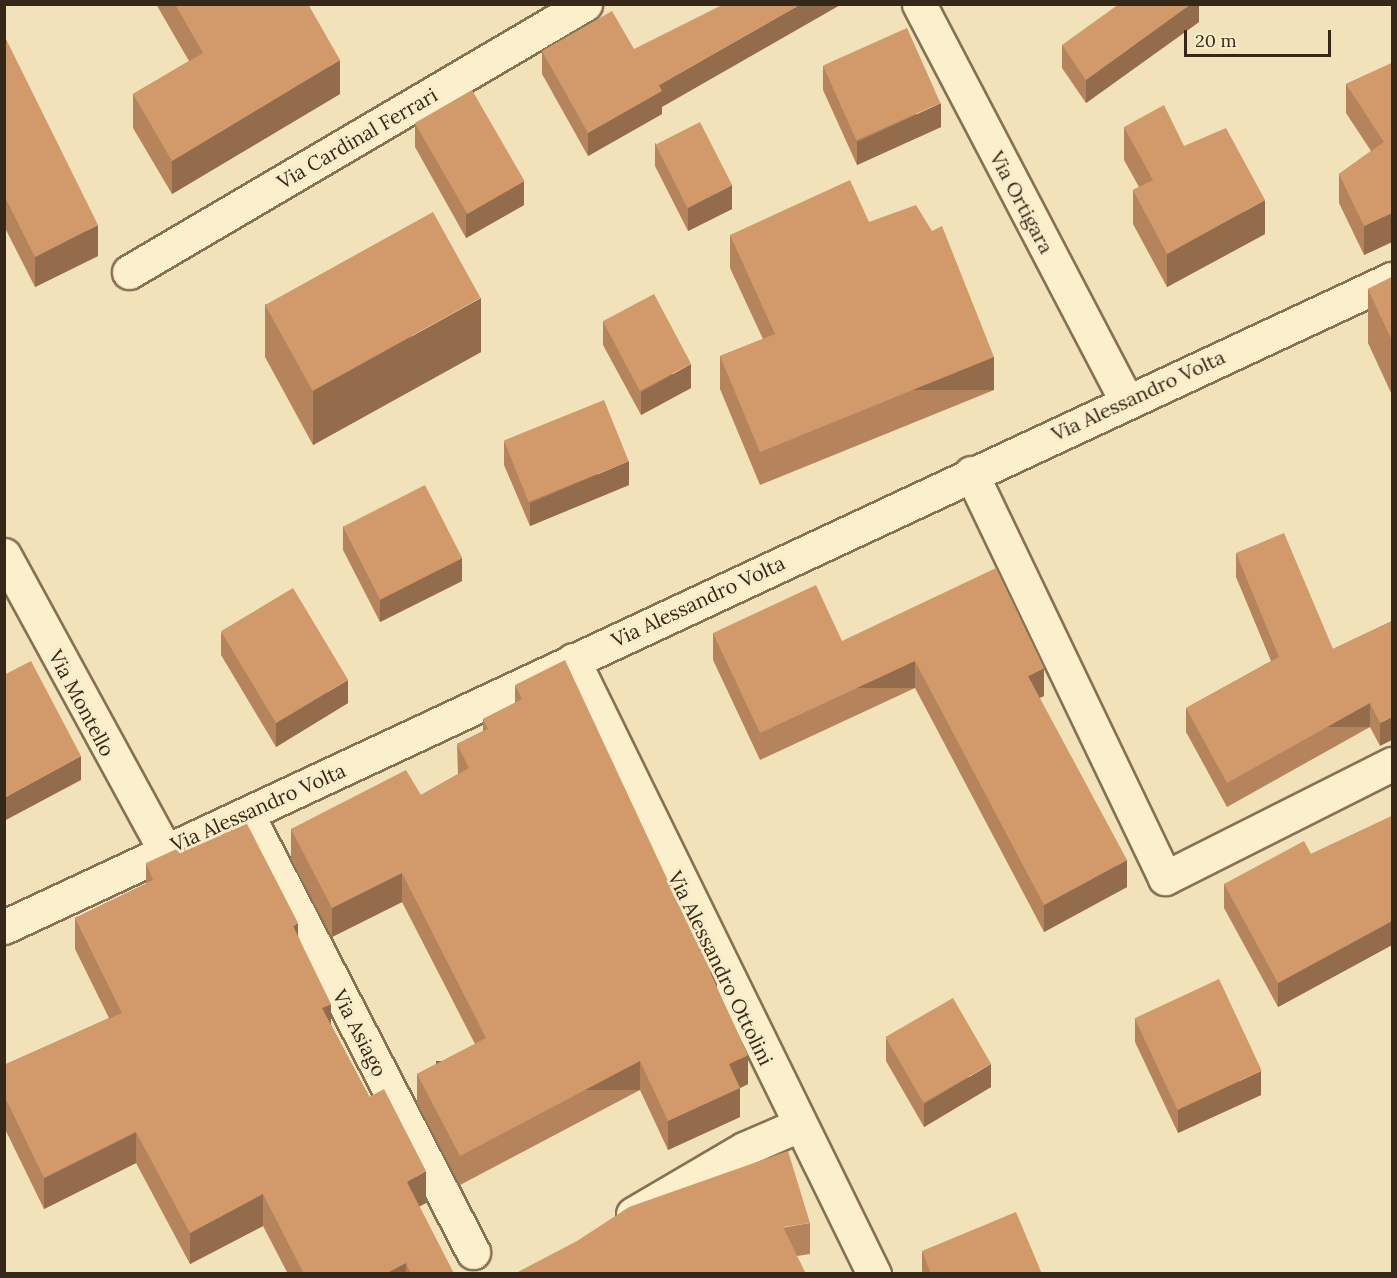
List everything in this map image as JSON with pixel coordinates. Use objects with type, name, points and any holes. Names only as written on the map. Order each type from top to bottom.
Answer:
[{"type":"street","name":"Via Cardinal Ferrari","points":[[129,272],[585,4]]},
{"type":"street","name":"Via Ortigara","points":[[919,4],[1126,400]]},
{"type":"street","name":"Via Alessandro Volta","points":[[4,927],[164,849],[247,814],[1126,400],[1392,279]]},
{"type":"street","points":[[971,473],[1165,878],[1392,764]]},
{"type":"street","name":"Via Montello","points":[[4,555],[164,849]]},
{"type":"street","name":"Via Alessandro Ottolini","points":[[573,660],[797,1126],[874,1274]]},
{"type":"street","name":"Via Asiago","points":[[247,814],[474,1252]]},
{"type":"street","points":[[602,1232],[744,1149],[797,1126]]},
{"type":"building","points":[[175,4],[308,4],[340,60],[172,161],[133,94],[203,53]]},
{"type":"building","points":[[724,4],[801,4],[659,85],[662,91],[588,133],[542,51],[612,11],[634,49]]},
{"type":"building","points":[[1119,4],[1191,4],[1086,80],[1062,45]]},
{"type":"building","points":[[907,28],[940,103],[856,140],[823,65]]},
{"type":"building","points":[[4,35],[98,225],[35,257],[4,195]]},
{"type":"building","points":[[1392,63],[1392,213],[1364,226],[1339,174],[1384,142],[1346,84]]},
{"type":"building","points":[[472,90],[524,181],[467,214],[415,123]]},
{"type":"building","points":[[1164,105],[1184,146],[1226,128],[1265,200],[1167,254],[1133,190],[1153,180],[1124,127]]},
{"type":"building","points":[[700,122],[732,185],[688,208],[655,145]]},
{"type":"building","points":[[850,180],[869,222],[916,205],[932,231],[942,226],[994,357],[760,452],[720,356],[775,334],[730,235]]},
{"type":"building","points":[[433,212],[481,298],[313,391],[265,305]]},
{"type":"building","points":[[1392,277],[1392,341],[1368,289]]},
{"type":"building","points":[[654,294],[691,364],[640,391],[603,321]]},
{"type":"building","points":[[604,400],[629,461],[529,502],[504,440]]},
{"type":"building","points":[[425,485],[462,558],[380,600],[343,527]]},
{"type":"building","points":[[1284,533],[1333,649],[1392,621],[1392,717],[1380,723],[1370,703],[1227,783],[1186,708],[1279,657],[1236,553]]},
{"type":"building","points":[[996,568],[1044,668],[1028,676],[1127,860],[1044,905],[915,661],[760,733],[713,633],[816,585],[842,641]]},
{"type":"building","points":[[293,588],[348,680],[276,723],[221,631]]},
{"type":"building","points":[[565,660],[670,885],[675,883],[717,968],[710,972],[748,1055],[729,1064],[740,1088],[668,1121],[640,1061],[460,1156],[417,1074],[486,1038],[402,873],[332,908],[291,829],[406,770],[421,795],[469,768],[457,744],[488,729],[483,719],[522,699],[515,685]]},
{"type":"building","points":[[31,661],[81,756],[4,798],[4,675]]},
{"type":"building","points":[[1392,816],[1392,921],[1278,983],[1224,884],[1304,841],[1311,854]]},
{"type":"building","points":[[244,818],[298,923],[293,926],[331,1004],[322,1008],[369,1097],[384,1089],[426,1171],[407,1182],[454,1274],[411,1274],[406,1263],[385,1274],[304,1274],[263,1194],[190,1233],[136,1132],[44,1178],[4,1095],[4,1065],[122,1013],[75,918],[153,880],[146,863]]},
{"type":"building","points":[[1219,979],[1262,1071],[1177,1110],[1135,1018]]},
{"type":"building","points":[[953,998],[991,1064],[923,1103],[885,1037]]},
{"type":"building","points":[[788,1151],[810,1223],[783,1227],[806,1274],[514,1274],[577,1241],[629,1207]]},
{"type":"building","points":[[1016,1212],[1042,1274],[931,1274],[922,1251]]}]
